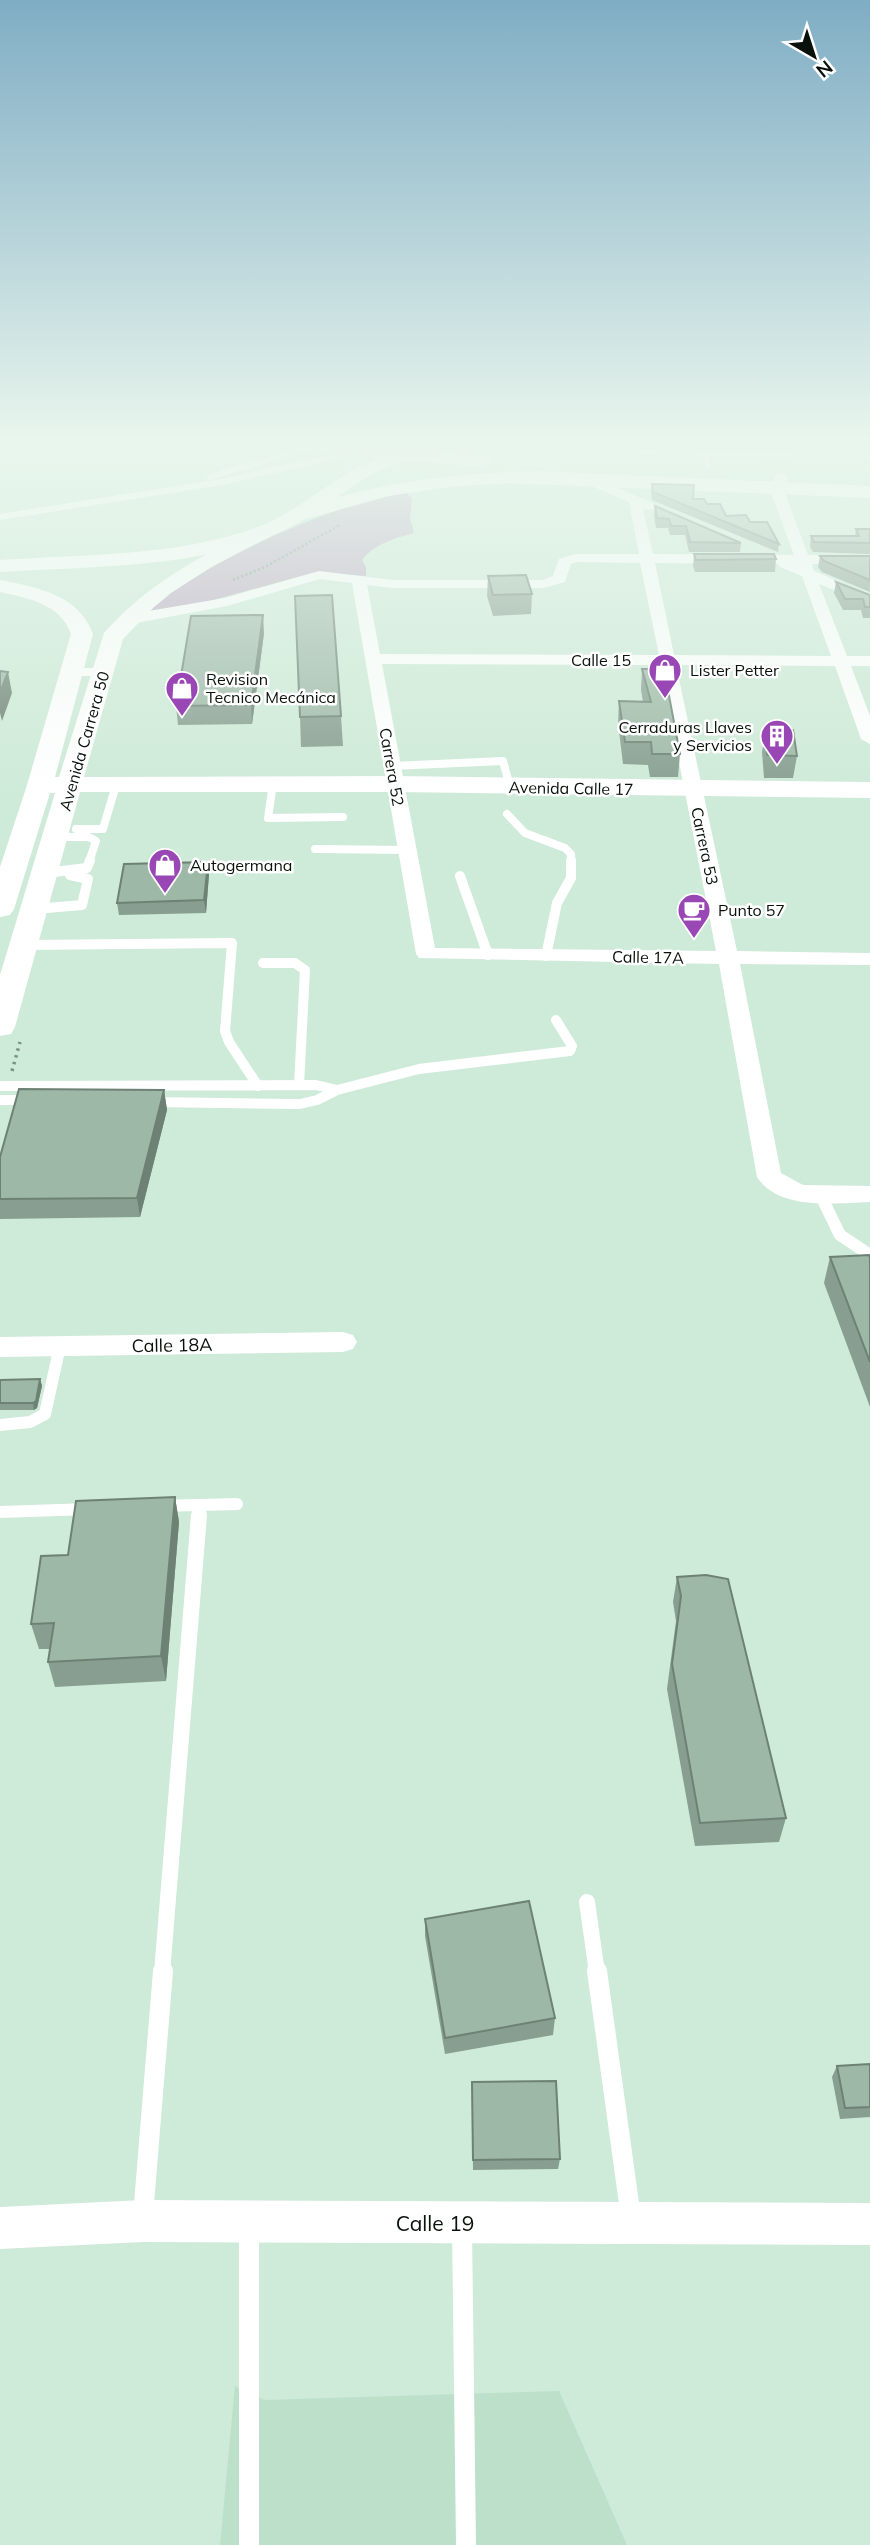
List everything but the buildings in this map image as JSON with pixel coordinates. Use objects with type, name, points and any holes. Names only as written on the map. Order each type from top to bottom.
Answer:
[{"type":"main road","points":[[2,580],[111,564]]},
{"type":"main road","name":"Avenida Carrera 50","points":[[0,1027],[35,909],[56,873],[57,833],[112,638],[125,620],[172,582],[206,564]]},
{"type":"main road","name":"Avenida Carrera 50","points":[[0,909],[40,785],[82,634],[75,618],[49,600],[2,580]]},
{"type":"main road","name":"Avenida Calle 17","points":[[40,785],[74,777],[227,769],[273,784]]},
{"type":"main road","name":"Avenida Calle 17","points":[[74,777],[116,785],[273,784],[393,775],[510,787],[870,790]]},
{"type":"street","points":[[125,620],[227,603],[318,575],[393,584],[549,583],[560,579],[563,564]]},
{"type":"street","name":"Carrera 53","points":[[648,564],[728,958],[769,1177],[794,1194],[820,1194]]},
{"type":"street","points":[[793,564],[803,566],[870,600]]},
{"type":"street","points":[[803,566],[824,564]]},
{"type":"street","points":[[803,566],[870,739]]},
{"type":"street","name":"Carrera 52","points":[[359,580],[426,954]]},
{"type":"street","name":"Calle 15","points":[[373,659],[870,661]]},
{"type":"street","name":"Calle 17A","points":[[426,954],[870,959]]},
{"type":"street","points":[[820,1194],[870,1194]]},
{"type":"street","name":"Calle 18A","points":[[0,1347],[343,1342]]},
{"type":"street","name":"Calle 19","points":[[0,2228],[143,2221],[870,2224]]},
{"type":"lane","points":[[72,676],[102,676]]},
{"type":"lane","points":[[273,784],[268,818],[343,817]]},
{"type":"lane","points":[[57,833],[103,829],[116,785]]},
{"type":"lane","points":[[506,814],[526,834],[565,848],[571,854],[571,878],[557,903],[546,956]]},
{"type":"lane","points":[[56,873],[87,868],[96,839],[57,833]]},
{"type":"lane","points":[[315,849],[407,850]]},
{"type":"lane","points":[[35,909],[82,905],[88,879],[56,873]]},
{"type":"lane","points":[[460,876],[488,955]]},
{"type":"lane","points":[[24,945],[232,943],[234,947],[225,1031],[229,1042],[258,1086]]},
{"type":"lane","points":[[263,963],[295,963],[304,970],[299,1085]]},
{"type":"lane","points":[[136,1102],[300,1104],[317,1100],[337,1090],[449,1063],[570,1051],[572,1046],[556,1020]]},
{"type":"lane","points":[[0,1086],[316,1085],[337,1090]]},
{"type":"lane","points":[[0,1100],[40,1100]]},
{"type":"lane","points":[[820,1194],[840,1234],[870,1255]]},
{"type":"lane","points":[[0,1425],[30,1422],[45,1414],[60,1346]]},
{"type":"lane","points":[[147,1507],[237,1503]]},
{"type":"lane","points":[[143,2221],[200,1505]]},
{"type":"lane","points":[[0,1512],[107,1508]]},
{"type":"lane","points":[[587,1902],[632,2223]]},
{"type":"lane","points":[[249,2222],[249,2545]]},
{"type":"lane","points":[[461,2223],[466,2545]]},
{"type":"path","points":[[230,581],[271,564]]},
{"type":"shaded area","points":[[364,564],[366,576],[312,573],[210,601],[150,612],[174,590],[216,565]]},
{"type":"shaded area","points":[[235,2386],[264,2400],[559,2391],[627,2545],[220,2545]]},
{"type":"place","name":"Lister Petter","points":[[665,700]]},
{"type":"place","name":"Revision Tecnico Mecánica","points":[[182,718]]},
{"type":"place","name":"Cerraduras Llaves y Servicios","points":[[777,766]]},
{"type":"place","name":"Autogermana","points":[[165,895]]},
{"type":"place","name":"Punto 57","points":[[694,940]]}]
